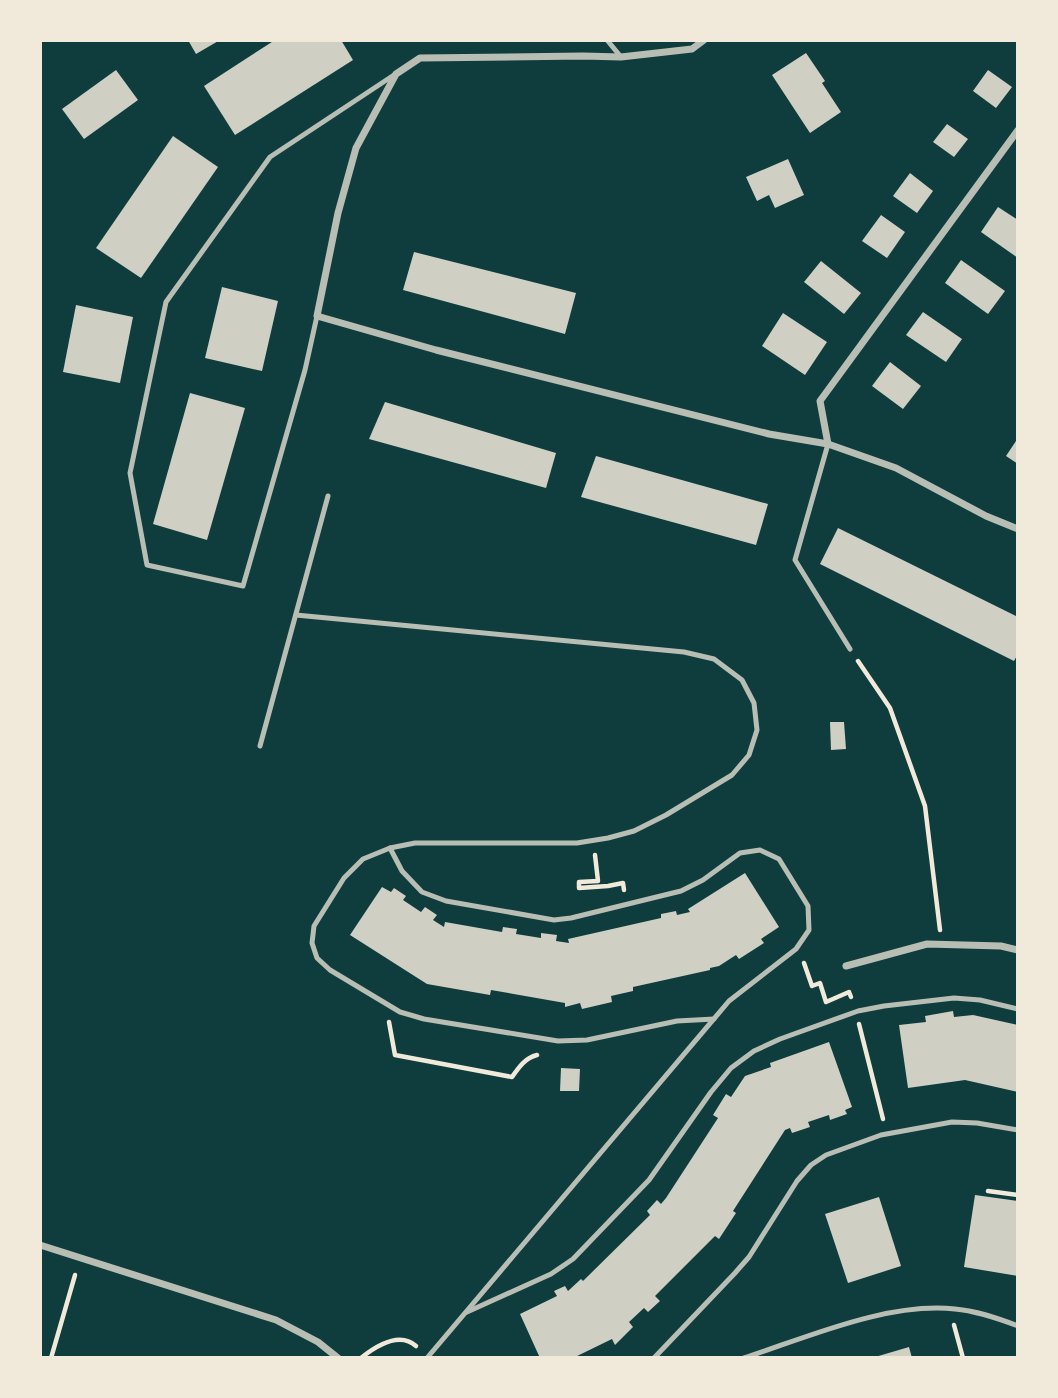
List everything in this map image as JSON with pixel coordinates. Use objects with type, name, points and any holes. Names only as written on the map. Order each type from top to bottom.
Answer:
[{"type":"street","points":[[704,40],[692,49],[621,57],[583,55],[420,58],[396,74],[356,148],[338,213],[317,316],[436,350],[769,434],[828,444],[896,468],[986,516],[1018,529]]},
{"type":"street","points":[[828,444],[820,401],[1018,130]]},
{"type":"street","points":[[846,966],[928,944],[1001,946],[1018,950]]},
{"type":"street","points":[[40,1245],[276,1320],[317,1342],[338,1358]]},
{"type":"lane","points":[[607,40],[621,57]]},
{"type":"lane","points":[[317,316],[305,370],[243,586],[147,565],[130,473],[166,302],[270,157],[396,74]]},
{"type":"lane","points":[[828,444],[795,560],[850,649]]},
{"type":"lane","points":[[260,746],[328,496]]},
{"type":"lane","points":[[296,615],[684,652],[715,659],[742,680],[754,703],[757,730],[748,755],[732,775],[666,815],[634,831],[608,838],[577,843],[415,843],[390,848],[363,859],[344,878],[314,926],[312,943],[317,958],[330,970],[400,1012],[424,1019],[558,1041],[587,1040],[677,1021],[713,1019]]},
{"type":"lane","points":[[390,848],[402,871],[422,891],[446,901],[554,920],[681,891],[703,880],[740,853],[760,850],[779,859],[808,906],[808,930],[796,949],[729,1001],[427,1358]]},
{"type":"lane","points":[[464,1313],[551,1274],[573,1259],[649,1180],[731,1068],[754,1051],[858,1011],[884,1006],[954,998],[979,1000],[1018,1009]]},
{"type":"lane","points":[[654,1358],[735,1273],[797,1181],[811,1165],[826,1155],[881,1135],[952,1122],[977,1122],[1018,1130]]},
{"type":"lane","points":[[744,1358],[864,1318],[919,1309],[954,1309],[989,1315],[1018,1326]]},
{"type":"path","points":[[850,649],[890,708],[925,806],[942,945]]},
{"type":"path","points":[[596,862],[598,881],[579,882],[579,888],[623,883],[624,890],[614,892]]},
{"type":"path","points":[[820,983],[826,1002],[849,992],[852,998],[844,1001]]},
{"type":"path","points":[[825,1009],[837,1005]]},
{"type":"path","points":[[390,1006],[389,1020],[394,1055],[512,1077],[521,1064],[546,1052],[558,1041]]},
{"type":"path","points":[[858,1024],[883,1119]]},
{"type":"path","points":[[988,1191],[1018,1195]]},
{"type":"path","points":[[51,1358],[75,1275]]},
{"type":"path","points":[[953,1327],[963,1358]]},
{"type":"path","points":[[361,1358],[379,1346],[401,1339],[409,1340],[418,1349]]},
{"type":"building","points":[[188,40],[220,40],[196,54]]},
{"type":"building","points":[[275,40],[341,40],[353,60],[235,135],[204,86]]},
{"type":"building","points":[[806,53],[841,112],[810,133],[772,75]]},
{"type":"building","points":[[116,70],[138,100],[84,139],[62,109]]},
{"type":"building","points":[[988,70],[1012,87],[996,108],[973,91]]},
{"type":"building","points":[[947,124],[968,139],[954,157],[933,142]]},
{"type":"building","points":[[173,136],[218,167],[141,278],[96,248]]},
{"type":"building","points":[[788,159],[804,195],[775,208],[769,195],[757,201],[746,177]]},
{"type":"building","points":[[910,173],[933,191],[917,213],[893,196]]},
{"type":"building","points":[[998,207],[1018,220],[1018,258],[981,232]]},
{"type":"building","points":[[881,215],[905,232],[887,258],[862,241]]},
{"type":"building","points":[[414,252],[576,293],[565,334],[403,290]]},
{"type":"building","points":[[961,260],[1005,291],[988,314],[945,283]]},
{"type":"building","points":[[821,261],[861,293],[844,314],[804,282]]},
{"type":"building","points":[[222,287],[278,301],[262,371],[205,358]]},
{"type":"building","points":[[76,305],[133,317],[120,383],[63,372]]},
{"type":"building","points":[[923,312],[962,339],[946,362],[906,335]]},
{"type":"building","points":[[783,313],[827,342],[805,375],[762,346]]},
{"type":"building","points":[[890,362],[921,386],[903,409],[872,386]]},
{"type":"building","points":[[190,393],[245,408],[207,540],[153,524]]},
{"type":"building","points":[[385,402],[556,453],[546,488],[369,439]]},
{"type":"building","points":[[1018,438],[1018,464],[1006,456]]},
{"type":"building","points":[[596,456],[768,504],[756,545],[581,497]]},
{"type":"building","points":[[838,528],[1018,617],[1018,654],[1014,661],[820,564]]},
{"type":"building","points":[[830,722],[844,722],[846,749],[831,750]]},
{"type":"building","points":[[745,873],[779,927],[761,939],[764,943],[739,959],[736,955],[710,970],[633,987],[633,991],[611,996],[612,1002],[582,1009],[580,1003],[565,1007],[565,1003],[491,990],[490,995],[427,984],[350,935],[382,887],[391,892],[394,888],[406,896],[403,900],[421,912],[425,907],[437,915],[433,920],[444,927],[445,922],[502,932],[503,927],[517,929],[516,934],[541,938],[541,933],[557,935],[556,941],[569,943],[568,939],[661,918],[661,914],[690,912],[688,909]]},
{"type":"building","points":[[953,1011],[954,1017],[973,1015],[1018,1025],[1018,1092],[965,1080],[908,1088],[899,1025],[926,1022],[925,1016]]},
{"type":"building","points":[[829,1042],[852,1107],[845,1110],[847,1114],[830,1120],[829,1115],[808,1122],[810,1127],[792,1133],[790,1128],[785,1130],[733,1211],[736,1213],[719,1239],[715,1236],[655,1296],[660,1301],[648,1312],[644,1308],[629,1322],[633,1327],[615,1345],[612,1339],[573,1358],[540,1358],[520,1314],[557,1296],[554,1291],[565,1286],[568,1291],[581,1279],[583,1281],[650,1215],[647,1211],[657,1200],[661,1204],[718,1118],[713,1115],[726,1094],[731,1097],[745,1076],[771,1067],[770,1063]]},
{"type":"building","points":[[561,1068],[580,1069],[579,1091],[560,1091]]},
{"type":"building","points":[[975,1195],[1018,1201],[1018,1276],[964,1267]]},
{"type":"building","points":[[879,1197],[901,1266],[848,1283],[825,1214]]},
{"type":"building","points":[[909,1347],[912,1358],[875,1358],[875,1357]]}]
